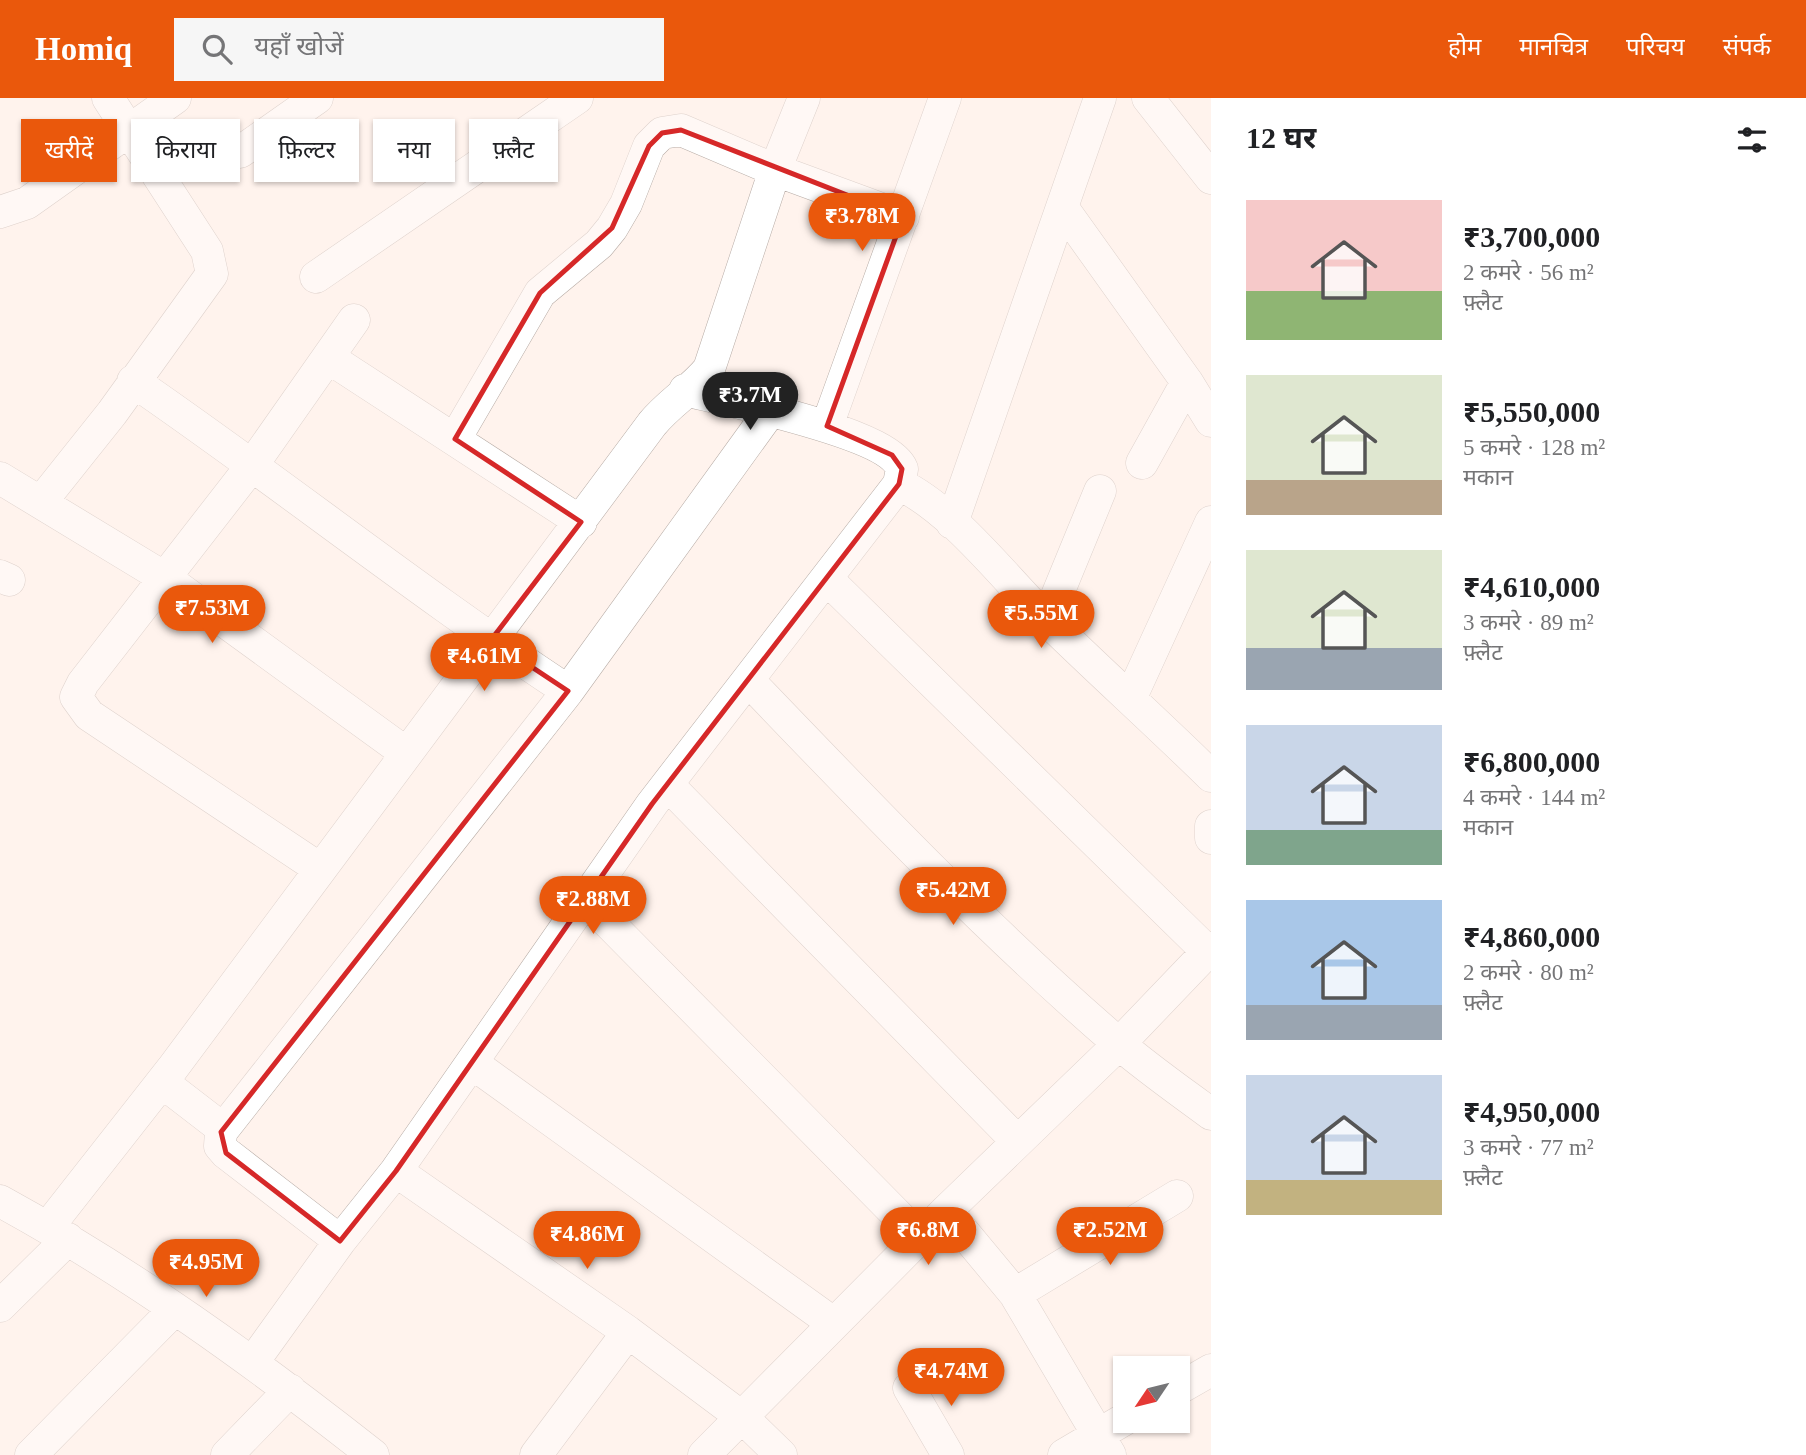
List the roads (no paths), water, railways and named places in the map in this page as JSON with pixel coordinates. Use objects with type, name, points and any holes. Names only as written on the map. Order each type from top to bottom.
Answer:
[{"type":"street","points":[[41,502],[112,413],[133,381],[208,284],[212,263],[207,251],[108,98]]},
{"type":"street","points":[[0,212],[27,203],[175,98]]},
{"type":"street","points":[[240,152],[317,98]]},
{"type":"street","points":[[316,277],[577,98]]},
{"type":"street","points":[[0,1306],[58,1233],[162,1082],[652,424],[709,369],[775,170],[804,98]]},
{"type":"street","points":[[827,426],[945,98]]},
{"type":"street","points":[[952,523],[1100,98]]},
{"type":"street","points":[[1148,98],[1211,178]]},
{"type":"street","points":[[454,439],[540,293],[599,244],[612,228],[655,138],[669,130],[681,130],[775,170],[903,217]]},
{"type":"street","points":[[1062,207],[1187,382],[1211,421]]},
{"type":"street","points":[[320,869],[89,715],[77,702],[76,697],[83,683],[253,464],[354,320]]},
{"type":"street","points":[[329,358],[581,522]]},
{"type":"street","points":[[133,381],[253,464],[491,640],[568,691]]},
{"type":"street","points":[[1142,463],[1187,382]]},
{"type":"street","points":[[253,1362],[340,1241],[396,1171],[668,785],[899,484],[902,469],[892,455],[827,426],[685,390]]},
{"type":"street","points":[[340,1241],[226,1153],[219,1139],[223,1129],[568,691],[771,410]]},
{"type":"street","points":[[0,478],[165,578],[405,753]]},
{"type":"street","points":[[899,484],[911,490],[952,523],[1047,620],[1131,697],[1211,776]]},
{"type":"street","points":[[1047,620],[1100,491]]},
{"type":"street","points":[[1131,697],[1211,522]]},
{"type":"street","points":[[704,1455],[946,1211],[1210,952],[827,579]]},
{"type":"street","points":[[748,680],[936,874],[1119,1044],[1211,1114]]},
{"type":"street","points":[[668,785],[1017,1142]]},
{"type":"street","points":[[1211,826],[1211,838]]},
{"type":"street","points":[[586,900],[920,1238]]},
{"type":"street","points":[[472,1063],[833,1324]]},
{"type":"street","points":[[162,1082],[223,1129]]},
{"type":"street","points":[[396,1171],[628,1332],[743,1418],[781,1455]]},
{"type":"street","points":[[1015,1294],[1177,1196]]},
{"type":"street","points":[[0,1201],[58,1233],[253,1362],[373,1455]]},
{"type":"street","points":[[946,1211],[1015,1294],[1104,1445],[1064,1455]]},
{"type":"street","points":[[31,1455],[175,1309]]},
{"type":"street","points":[[536,1455],[628,1332]]},
{"type":"street","points":[[1190,1382],[1211,1370]]},
{"type":"street","points":[[909,1388],[947,1455]]},
{"type":"street","points":[[226,1455],[290,1390]]}]
